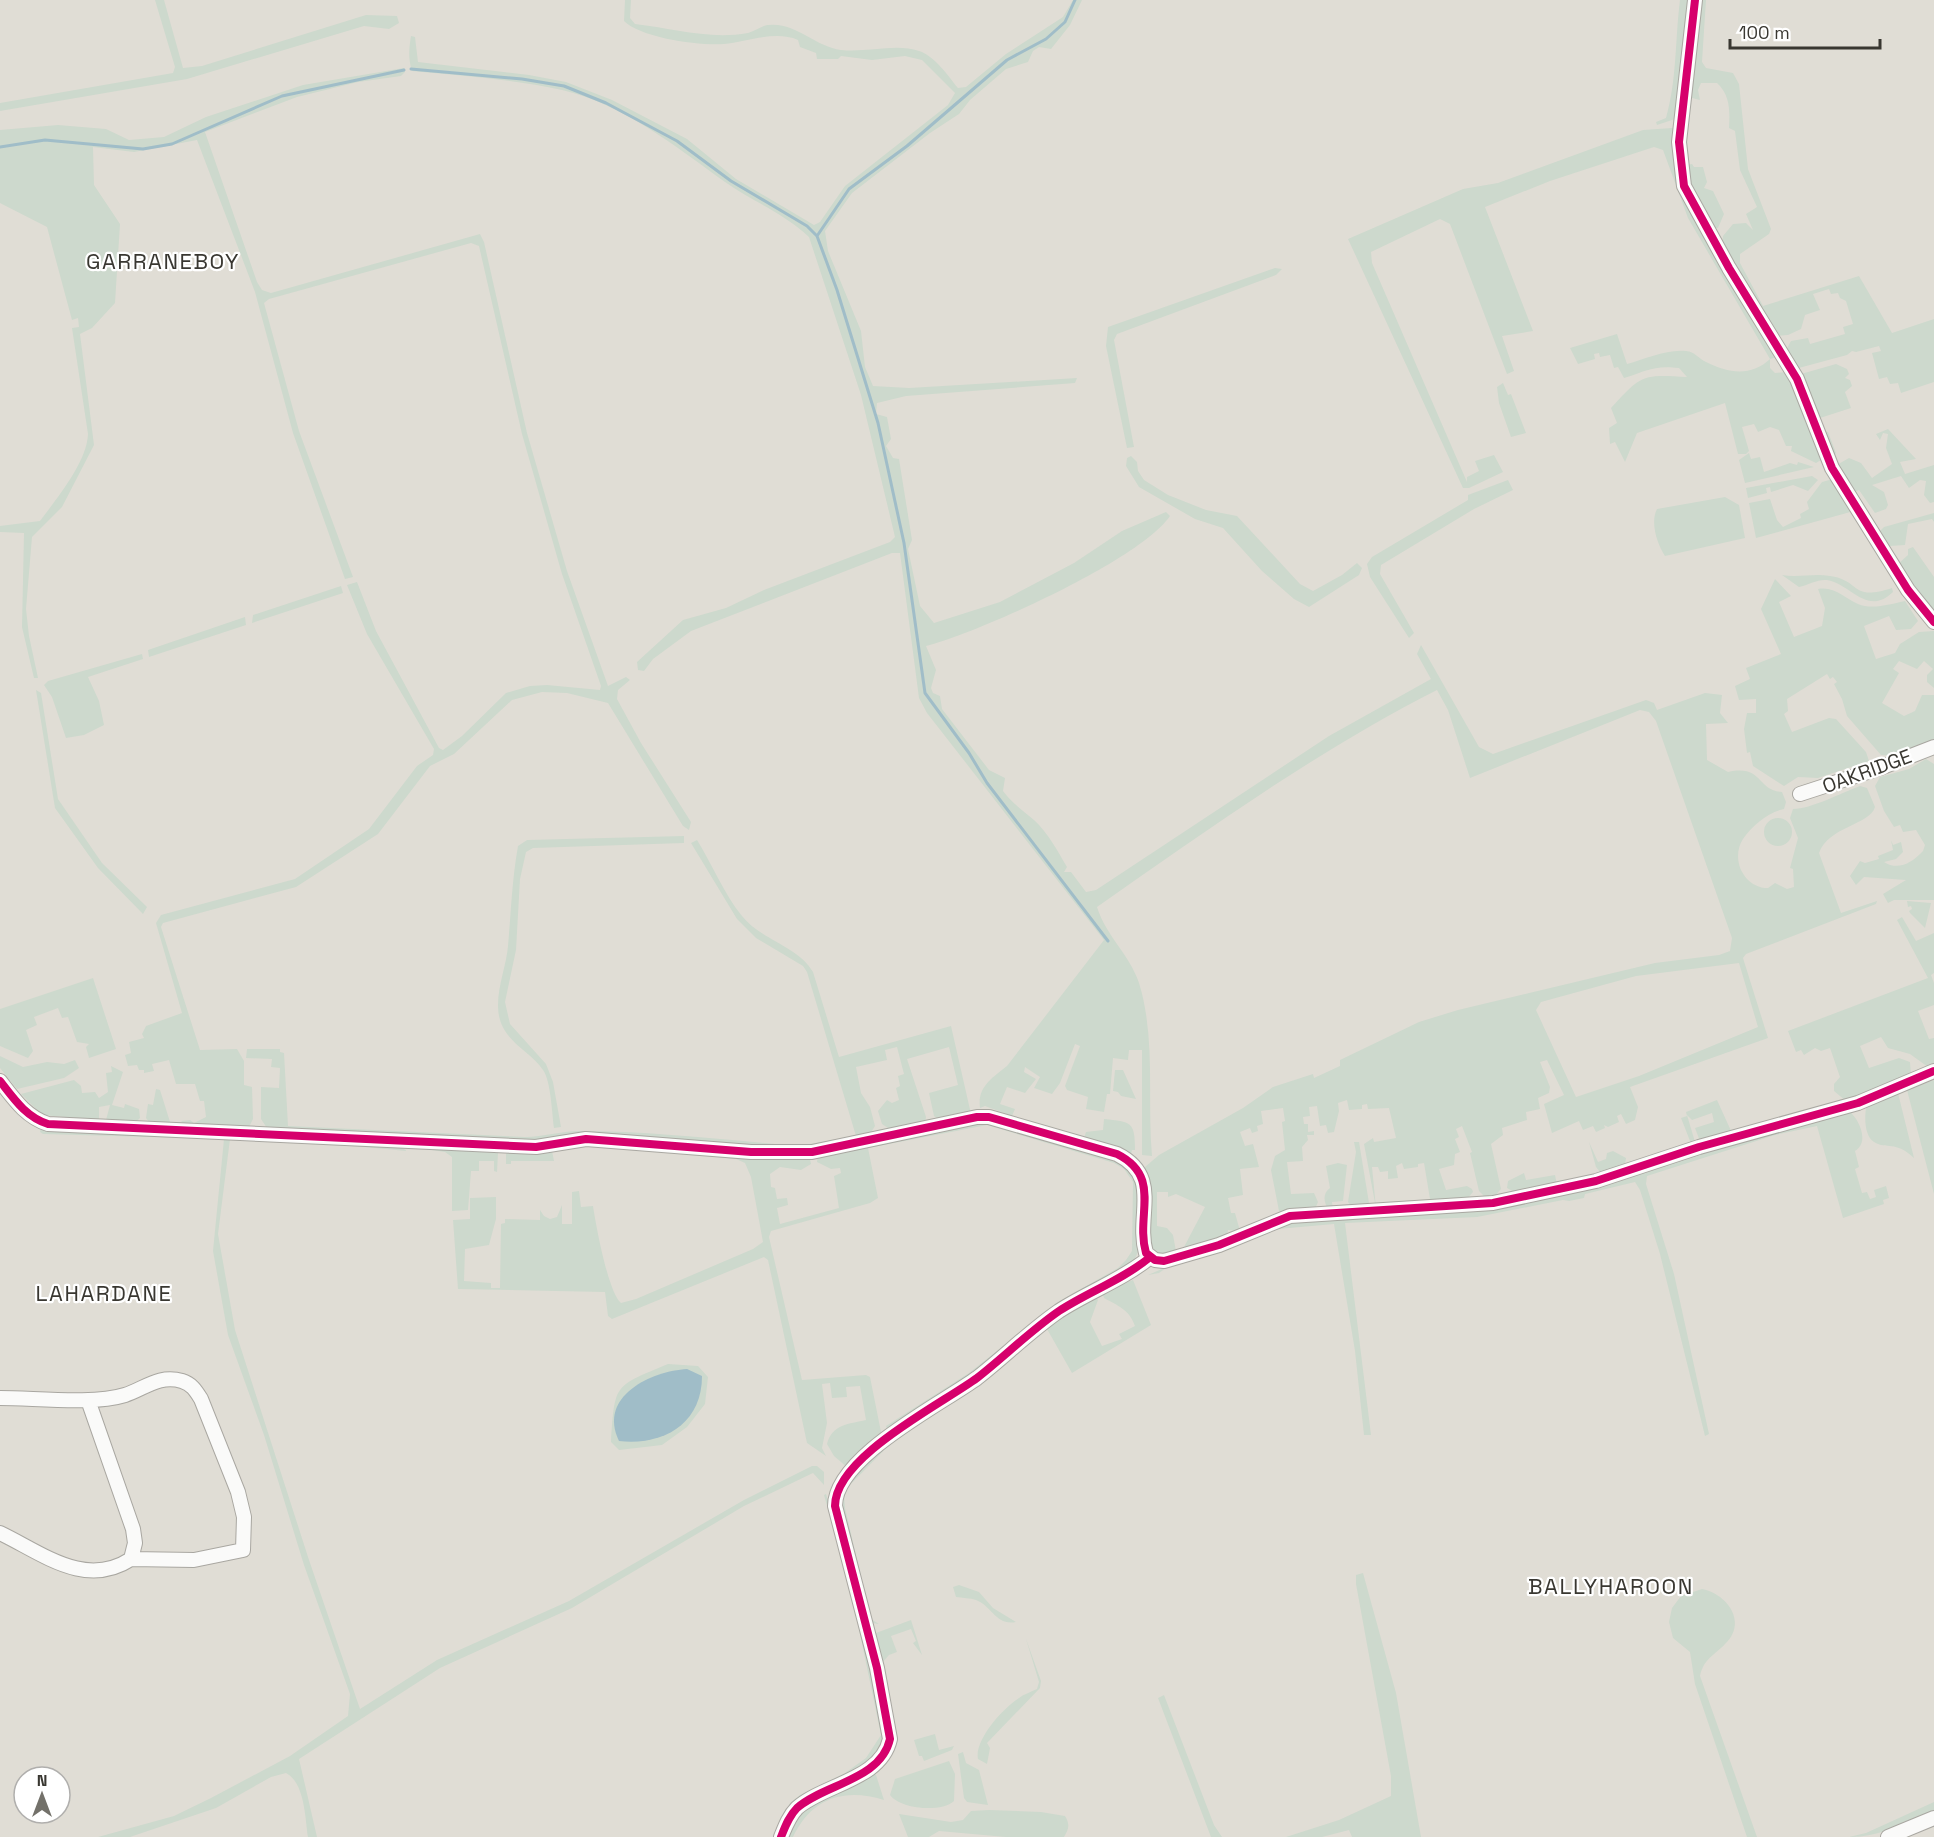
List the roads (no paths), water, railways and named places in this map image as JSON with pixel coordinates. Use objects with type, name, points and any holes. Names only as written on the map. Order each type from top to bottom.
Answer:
[{"type":"street","points":[[1695,0],[1679,136],[1680,169],[1684,186],[1729,268],[1797,379],[1832,468],[1908,591],[1934,622]]},
{"type":"street","name":"OAKRIDGE","points":[[1800,794],[1880,768],[1934,747]]},
{"type":"street","points":[[781,1837],[796,1809],[874,1764],[887,1750],[890,1739],[877,1668],[835,1506],[838,1485],[886,1438],[972,1381],[1056,1313],[1149,1258],[1164,1261],[1290,1216],[1478,1204],[1562,1190],[1624,1173],[1724,1140],[1838,1110],[1934,1071]]},
{"type":"street","points":[[0,1081],[34,1119],[48,1124],[536,1147],[586,1139],[751,1152],[812,1152],[977,1117],[989,1117],[1117,1154],[1132,1163],[1142,1177],[1144,1246],[1149,1258]]},
{"type":"street","points":[[0,1398],[88,1400],[125,1395],[148,1382],[162,1380],[181,1380],[193,1386],[201,1399],[242,1509],[243,1550],[194,1560],[131,1559],[122,1565],[95,1572],[70,1569],[0,1533]]},
{"type":"street","points":[[88,1400],[133,1529],[135,1543],[131,1559]]},
{"type":"street","points":[[1888,1837],[1934,1818]]},
{"type":"water","points":[[687,1369],[702,1376],[700,1393],[687,1419],[665,1435],[651,1440],[619,1441],[614,1425],[615,1411],[622,1399],[644,1381],[673,1371]]},
{"type":"waterway","points":[[817,236],[849,189],[907,146],[1007,60],[1046,39],[1065,22],[1075,0]]},
{"type":"waterway","points":[[411,69],[522,79],[564,86],[606,103],[677,141],[731,181],[807,226],[817,236],[837,290],[878,423],[904,543],[925,693],[969,753],[987,783],[1108,941]]},
{"type":"waterway","points":[[0,147],[45,140],[143,149],[172,144],[282,96],[404,70]]},
{"type":"district","name":"GARRANEBOY","points":[[163,261]]},
{"type":"district","name":"LAHARDANE","points":[[104,1293]]},
{"type":"district","name":"BALLYHAROON","points":[[1611,1586]]}]
